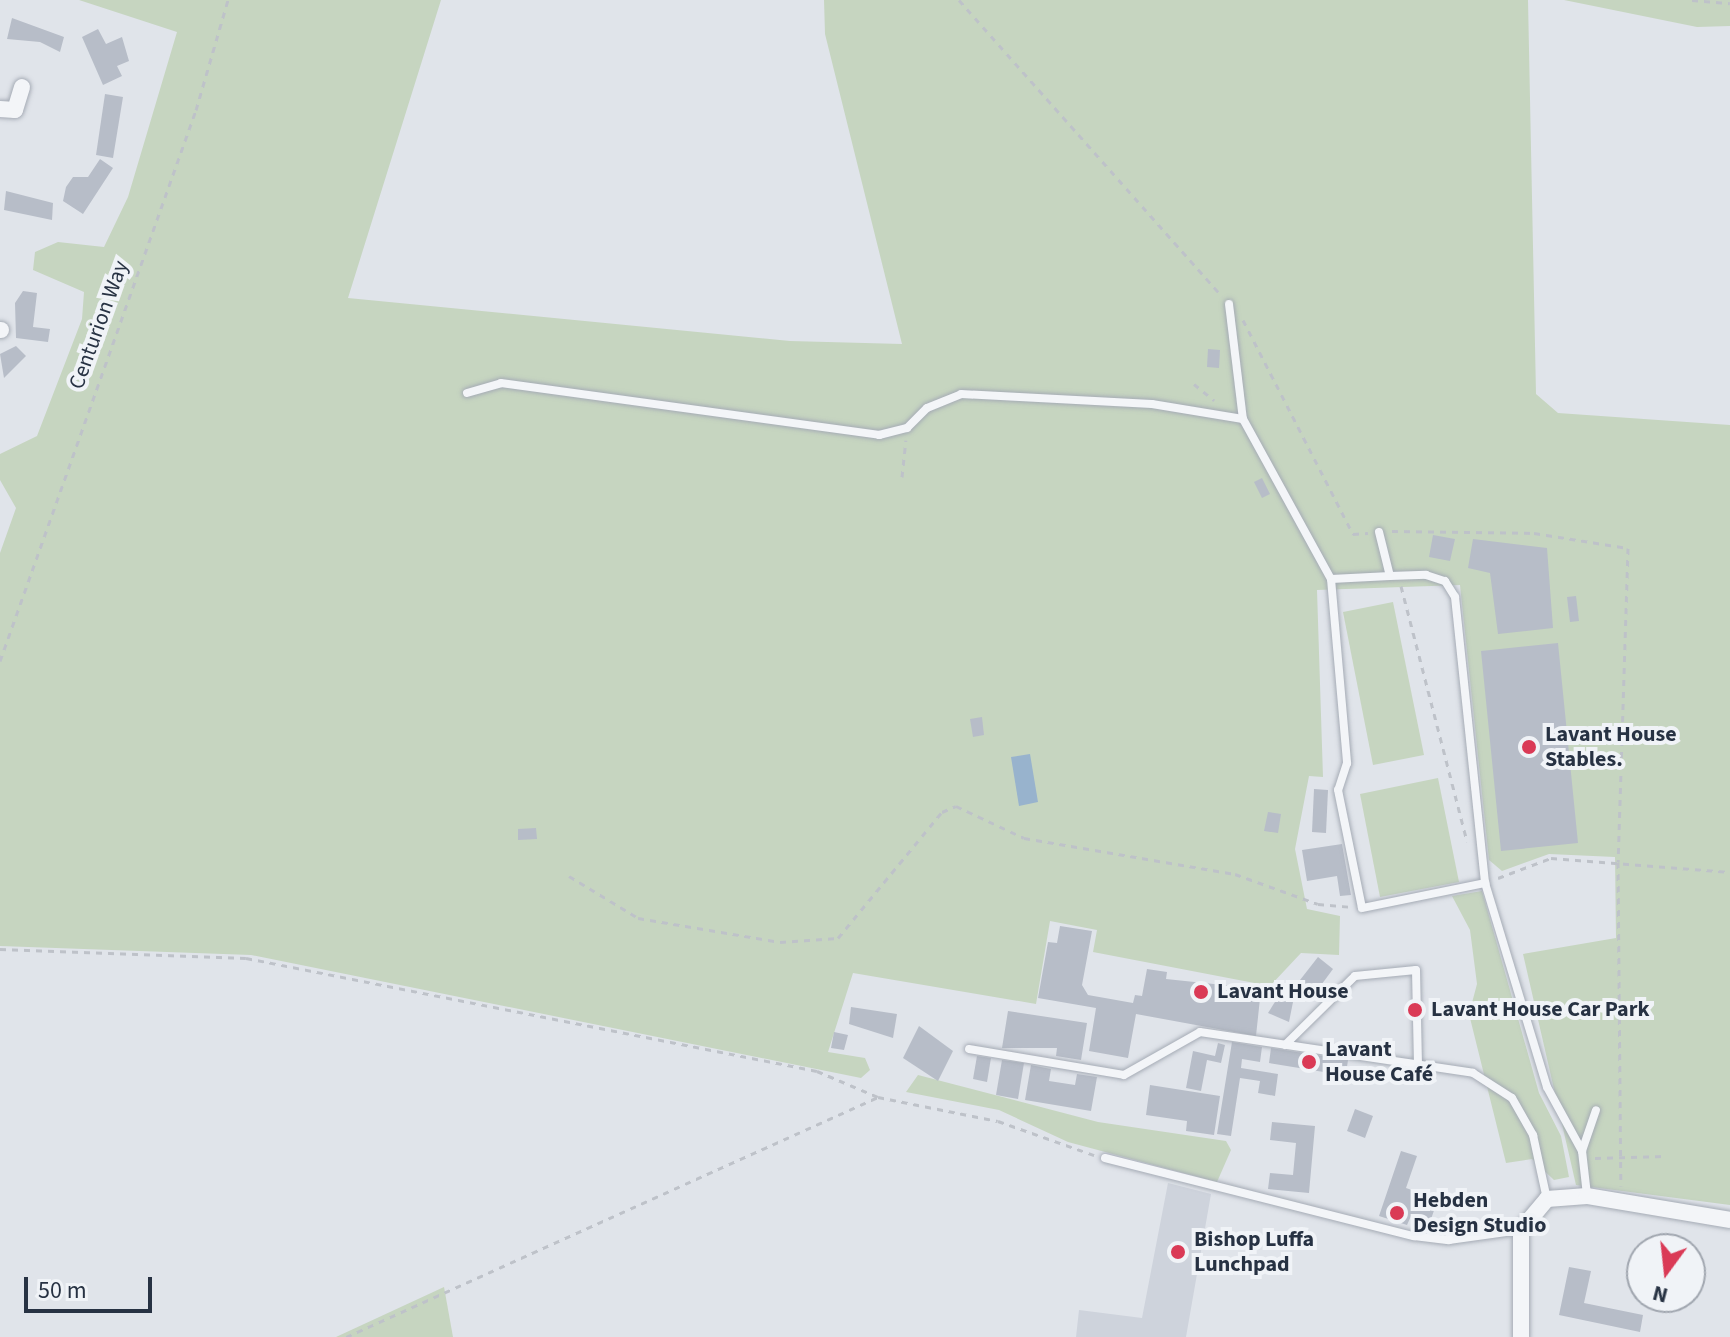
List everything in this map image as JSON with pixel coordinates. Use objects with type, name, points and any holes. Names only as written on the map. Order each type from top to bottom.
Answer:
[{"type":"street","points":[[0,109],[15,110],[22,87]]},
{"type":"street","points":[[1521,1337],[1521,1230],[1547,1199],[1587,1196],[1730,1220]]},
{"type":"lane","points":[[1229,304],[1243,419],[1331,579],[1347,763],[1338,790],[1362,908],[1485,883]]},
{"type":"lane","points":[[467,393],[501,383],[879,435],[907,428],[927,408],[961,394],[1152,404],[1243,419]]},
{"type":"lane","points":[[1379,532],[1395,576]]},
{"type":"lane","points":[[1331,579],[1395,576],[1445,581],[1455,597],[1485,883],[1547,1087],[1583,1154]]},
{"type":"lane","points":[[1285,1045],[1355,976],[1416,970],[1418,1064]]},
{"type":"lane","points":[[969,1049],[1124,1075],[1200,1032],[1473,1073],[1512,1098],[1533,1135],[1547,1199]]},
{"type":"lane","points":[[1587,1196],[1583,1154],[1596,1110]]},
{"type":"lane","points":[[1105,1158],[1414,1236],[1449,1240],[1521,1230]]},
{"type":"path","name":"Centurion Way","points":[[0,661],[196,110],[228,0]]},
{"type":"path","points":[[959,0],[1255,333],[1353,534],[1534,533],[1628,548],[1618,862],[1622,1201]]},
{"type":"path","points":[[1692,0],[1730,3]]},
{"type":"path","points":[[1194,384],[1218,404],[1240,409]]},
{"type":"path","points":[[902,477],[907,428]]},
{"type":"path","points":[[1395,576],[1467,846]]},
{"type":"path","points":[[569,876],[638,918],[780,942],[838,938],[942,812],[956,806],[1024,838],[1235,874],[1318,904],[1362,908]]},
{"type":"path","points":[[1485,883],[1551,858],[1730,872]]},
{"type":"path","points":[[0,949],[246,958],[817,1071],[878,1097],[998,1121],[1105,1158]]},
{"type":"path","points":[[346,1337],[878,1097]]},
{"type":"path","points":[[1583,1154],[1665,1156]]},
{"type":"shaded area","name":"Bishop Luffa Lunchpad","points":[[1168,1183],[1211,1194],[1186,1337],[1076,1337],[1079,1310],[1142,1318]]},
{"type":"green space","points":[[79,0],[441,0],[348,298],[790,341],[902,344],[825,34],[824,0],[1528,0],[1536,394],[1558,413],[1730,425],[1730,1205],[1576,1185],[1523,954],[1616,938],[1615,857],[1549,854],[1502,871],[1489,860],[1460,585],[1317,590],[1323,777],[1309,776],[1295,849],[1307,909],[1340,916],[1339,955],[1301,953],[1270,986],[1093,952],[1097,930],[1050,921],[1036,1004],[853,973],[828,1052],[865,1058],[870,1070],[861,1078],[251,955],[0,946],[0,553],[16,508],[0,480],[0,454],[37,436],[82,319],[84,292],[33,270],[35,252],[58,242],[104,247],[128,197],[177,32]]},
{"type":"green space","points":[[1564,0],[1730,0],[1730,26],[1697,27]]},
{"type":"green space","points":[[1393,602],[1424,755],[1373,765],[1343,612]]},
{"type":"green space","points":[[1438,778],[1459,882],[1380,897],[1360,794]]},
{"type":"green space","points":[[1482,891],[1539,1093],[1561,1136],[1569,1177],[1554,1180],[1532,1159],[1506,1163],[1469,1014],[1477,984],[1470,930],[1452,896]]},
{"type":"green space","points":[[918,1075],[1098,1122],[1226,1141],[1231,1150],[1217,1182],[1068,1142],[999,1110],[906,1092]]},
{"type":"green space","points":[[444,1287],[453,1337],[336,1337]]},
{"type":"water","points":[[1030,754],[1038,802],[1019,806],[1011,757]]},
{"type":"building","points":[[12,18],[64,37],[60,52],[40,42],[7,39]]},
{"type":"building","points":[[98,29],[106,44],[122,37],[129,61],[117,66],[122,76],[103,85],[82,37]]},
{"type":"building","points":[[105,94],[123,97],[113,158],[96,155]]},
{"type":"building","points":[[100,159],[113,168],[83,214],[63,201],[66,187],[73,177],[88,177]]},
{"type":"building","points":[[6,191],[53,203],[52,220],[4,210]]},
{"type":"building","points":[[23,291],[37,293],[33,327],[50,329],[48,342],[16,338],[15,303]]},
{"type":"building","points":[[16,346],[26,356],[4,378],[0,354]]},
{"type":"building","points":[[1208,349],[1220,350],[1219,368],[1207,367]]},
{"type":"building","points":[[1262,478],[1270,494],[1262,498],[1254,482]]},
{"type":"building","points":[[1433,535],[1455,539],[1450,561],[1429,557]]},
{"type":"building","points":[[1473,539],[1547,548],[1553,628],[1498,634],[1490,573],[1468,568]]},
{"type":"building","points":[[1576,596],[1579,621],[1570,622],[1567,597]]},
{"type":"building","name":"Lavant House Stables.","points":[[1558,643],[1578,843],[1501,851],[1481,651]]},
{"type":"building","points":[[982,717],[984,735],[973,737],[970,719]]},
{"type":"building","points":[[1314,789],[1328,790],[1326,833],[1312,832]]},
{"type":"building","points":[[1268,812],[1281,814],[1278,833],[1264,831]]},
{"type":"building","points":[[536,828],[537,839],[518,840],[518,829]]},
{"type":"building","points":[[1342,844],[1351,895],[1340,896],[1337,876],[1307,881],[1302,850]]},
{"type":"building","name":"Lavant House","points":[[1060,926],[1092,931],[1082,985],[1088,995],[1133,1003],[1135,995],[1142,996],[1147,969],[1167,972],[1166,979],[1261,989],[1256,1036],[1136,1014],[1128,1058],[1089,1051],[1096,1008],[1038,998],[1048,942],[1057,943]]},
{"type":"building","points":[[1318,957],[1333,969],[1316,992],[1300,980]]},
{"type":"building","points":[[1280,994],[1294,997],[1289,1022],[1268,1013]]},
{"type":"building","points":[[851,1007],[897,1014],[893,1038],[849,1024]]},
{"type":"building","points":[[1008,1011],[1087,1023],[1081,1060],[1056,1056],[1057,1048],[1002,1048]]},
{"type":"building","points":[[919,1026],[953,1051],[938,1081],[903,1058]]},
{"type":"building","points":[[834,1032],[848,1035],[844,1050],[831,1048]]},
{"type":"building","points":[[1232,1042],[1262,1047],[1260,1062],[1242,1059],[1241,1068],[1278,1074],[1275,1096],[1258,1093],[1260,1081],[1240,1078],[1231,1136],[1217,1134]]},
{"type":"building","points":[[1218,1043],[1225,1045],[1221,1063],[1207,1060],[1201,1091],[1186,1088],[1193,1051],[1215,1056]]},
{"type":"building","name":"Lavant House Café","points":[[1271,1048],[1348,1060],[1347,1067],[1338,1065],[1336,1074],[1269,1063]]},
{"type":"building","points":[[977,1056],[991,1058],[987,1082],[973,1079]]},
{"type":"building","points":[[1002,1060],[1024,1063],[1018,1099],[996,1095]]},
{"type":"building","points":[[1031,1065],[1051,1069],[1049,1081],[1075,1085],[1077,1074],[1097,1077],[1091,1111],[1025,1100]]},
{"type":"building","points":[[1150,1085],[1220,1096],[1214,1135],[1186,1131],[1187,1121],[1146,1115]]},
{"type":"building","points":[[1355,1109],[1373,1116],[1365,1138],[1347,1131]]},
{"type":"building","points":[[1272,1122],[1315,1126],[1309,1193],[1268,1189],[1270,1173],[1293,1175],[1296,1143],[1270,1140]]},
{"type":"building","points":[[1401,1151],[1417,1156],[1406,1188],[1438,1199],[1430,1222],[1411,1216],[1407,1225],[1379,1216]]},
{"type":"building","points":[[1569,1267],[1591,1271],[1584,1303],[1643,1315],[1640,1332],[1559,1315]]},
{"type":"place","name":"Lavant House Stables.","points":[[1529,747]]},
{"type":"place","name":"Lavant House","points":[[1201,992]]},
{"type":"place","name":"Lavant House Car Park","points":[[1415,1010]]},
{"type":"place","name":"Lavant House Café","points":[[1309,1062]]},
{"type":"place","name":"Hebden Design Studio","points":[[1397,1213]]},
{"type":"place","name":"Bishop Luffa Lunchpad","points":[[1178,1252]]}]
